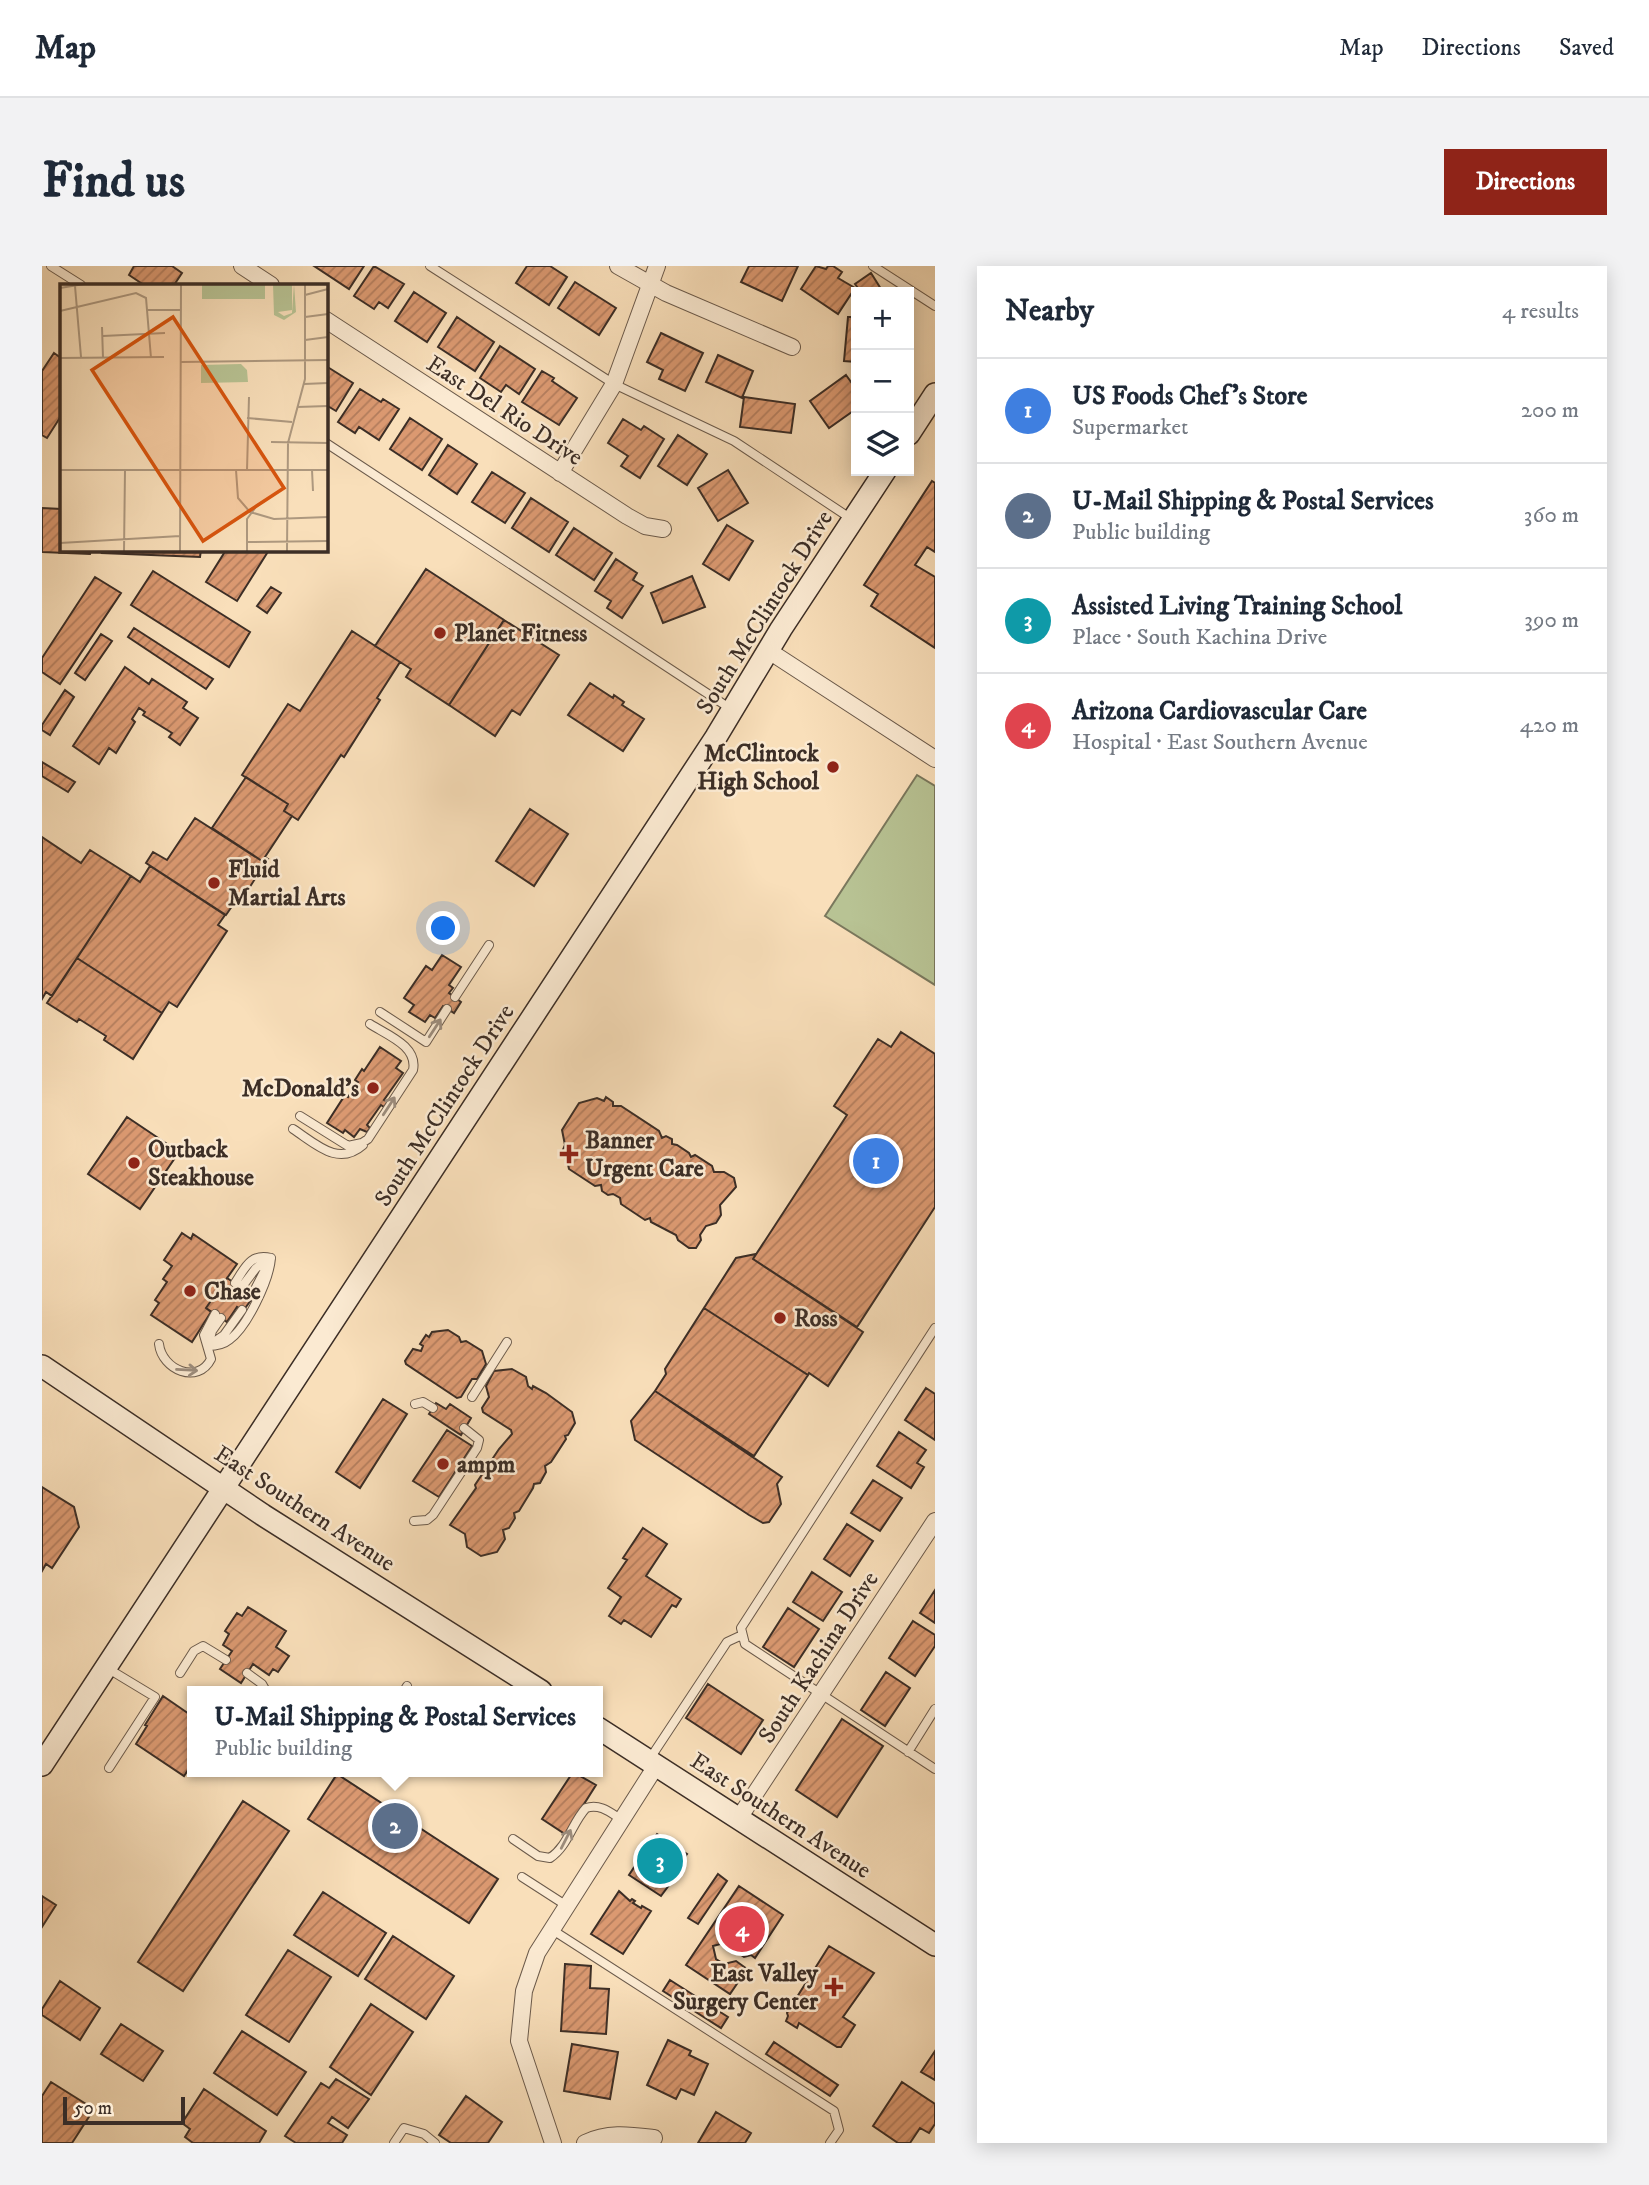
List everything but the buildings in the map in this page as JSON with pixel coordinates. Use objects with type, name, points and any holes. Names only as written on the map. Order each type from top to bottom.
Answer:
[{"type":"main road","points":[[914,426],[935,394]]},
{"type":"main road","name":"South McClintock Drive","points":[[42,1765],[734,710],[882,476]]},
{"type":"main road","name":"East Southern Avenue","points":[[42,1366],[274,1522],[533,1686]]},
{"type":"main road","name":"East Southern Avenue","points":[[603,1731],[935,1945]]},
{"type":"street","points":[[242,266],[269,284]]},
{"type":"street","points":[[618,266],[649,285],[792,347]]},
{"type":"street","points":[[560,473],[614,384],[657,266]]},
{"type":"street","name":"East Del Rio Drive","points":[[327,321],[635,521],[663,530]]},
{"type":"street","points":[[769,651],[935,759]]},
{"type":"street","name":"South Kachina Drive","points":[[739,1818],[935,1521]]},
{"type":"street","points":[[553,2143],[519,2040],[524,1991],[537,1952],[622,1820],[653,1763]]},
{"type":"street","points":[[585,2143],[600,2136],[622,2134],[657,2140]]},
{"type":"lane","points":[[51,266],[79,284]]},
{"type":"lane","points":[[430,266],[614,384],[734,441],[853,520]]},
{"type":"lane","points":[[873,266],[935,306]]},
{"type":"lane","points":[[327,444],[734,710]]},
{"type":"lane","points":[[455,997],[489,945]]},
{"type":"lane","points":[[380,1012],[426,1042],[447,1009]]},
{"type":"lane","points":[[293,1129],[339,1155],[351,1154],[363,1146],[414,1064],[410,1051],[370,1024]]},
{"type":"lane","points":[[300,1116],[348,1146],[355,1146],[368,1139]]},
{"type":"lane","points":[[238,1285],[253,1258],[271,1258]]},
{"type":"lane","points":[[252,1295],[271,1258]]},
{"type":"lane","points":[[208,1346],[223,1344],[235,1334],[266,1285],[271,1258]]},
{"type":"lane","points":[[208,1346],[224,1335],[242,1310]]},
{"type":"lane","points":[[159,1344],[167,1364],[174,1369],[188,1372],[202,1370],[211,1359],[205,1331],[218,1316]]},
{"type":"lane","points":[[935,1328],[741,1628],[745,1644],[935,1769]]},
{"type":"lane","points":[[472,1397],[507,1342]]},
{"type":"lane","points":[[415,1404],[423,1402],[432,1408]]},
{"type":"lane","points":[[414,1521],[427,1520],[433,1515],[477,1448],[477,1437],[464,1429]]},
{"type":"lane","points":[[653,1763],[727,1642],[743,1635]]},
{"type":"lane","points":[[180,1673],[194,1651],[203,1646],[226,1660]]},
{"type":"lane","points":[[106,1667],[155,1698],[109,1768]]},
{"type":"lane","points":[[247,1673],[263,1686]]},
{"type":"lane","points":[[908,1752],[935,1709]]},
{"type":"lane","points":[[513,1839],[538,1856],[550,1858],[562,1848],[586,1808],[602,1808],[622,1820]]},
{"type":"lane","points":[[522,1877],[567,1906]]},
{"type":"lane","points":[[551,1930],[834,2111],[839,2130],[830,2143]]},
{"type":"lane","points":[[394,2143],[404,2128],[424,2134],[435,2143]]},
{"type":"green space","points":[[917,775],[935,786],[935,985],[825,916]]},
{"type":"place","name":"Planet Fitness","points":[[440,633]]},
{"type":"place","name":"McClintock High School","points":[[833,767]]},
{"type":"place","name":"Fluid Martial Arts","points":[[214,883]]},
{"type":"place","name":"McDonald's","points":[[373,1088]]},
{"type":"place","name":"Banner Urgent Care","points":[[569,1154]]},
{"type":"place","name":"US Foods Chef's Store","points":[[876,1161]]},
{"type":"place","name":"Outback Steakhouse","points":[[134,1163]]},
{"type":"place","name":"Chase","points":[[190,1291]]},
{"type":"place","name":"Ross","points":[[780,1318]]},
{"type":"place","name":"ampm","points":[[443,1464]]},
{"type":"place","name":"U-Mail Shipping & Postal Services","points":[[395,1826]]},
{"type":"place","name":"Assisted Living Training School","points":[[660,1861]]},
{"type":"place","name":"Arizona Cardiovascular Care","points":[[742,1929]]},
{"type":"place","name":"East Valley Surgery Center","points":[[834,1987]]}]
